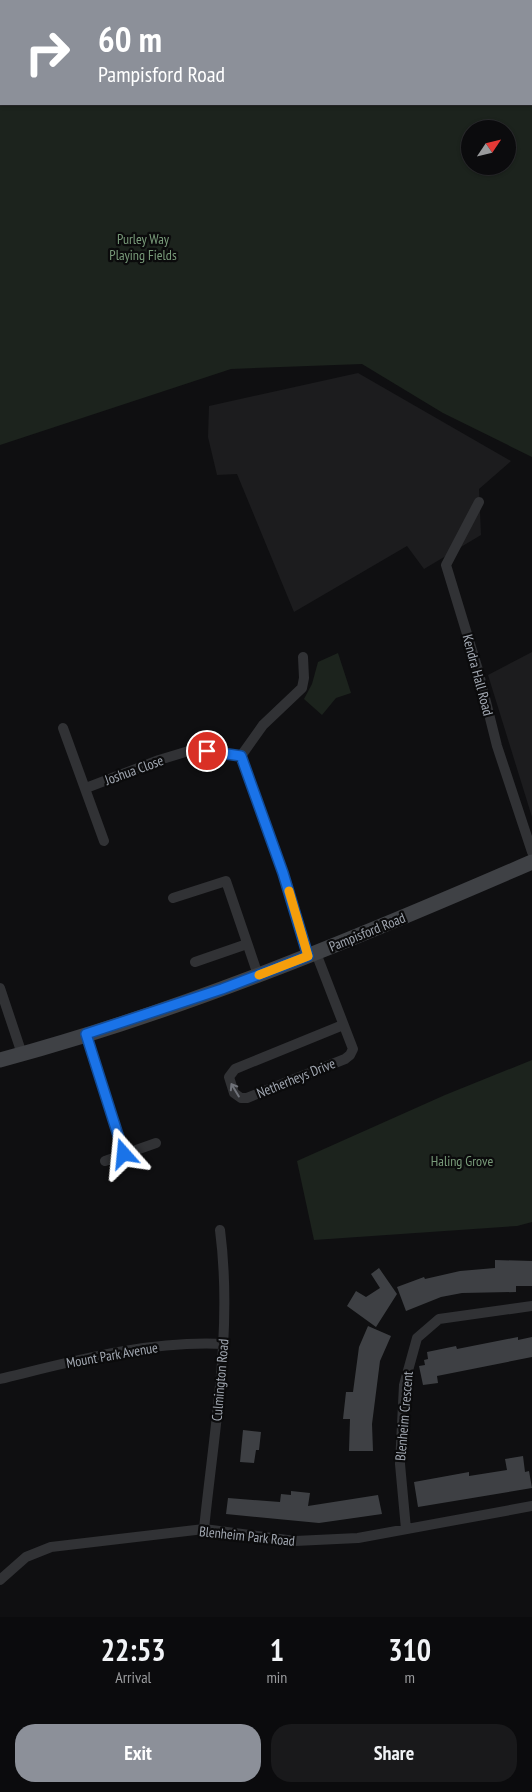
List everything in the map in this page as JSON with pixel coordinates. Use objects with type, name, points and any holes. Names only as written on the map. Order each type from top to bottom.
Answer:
[{"type":"street","name":"Kendra Hall Road","points":[[479,502],[446,565],[478,670],[497,746],[532,852]]},
{"type":"street","points":[[241,756],[263,725],[302,688],[304,678],[302,657]]},
{"type":"street","points":[[62,728],[86,788],[104,841]]},
{"type":"street","name":"Joshua Close","points":[[86,788],[159,760],[192,750],[241,756]]},
{"type":"street","name":"Netherheys Drive","points":[[241,756],[312,954],[343,1025],[352,1048],[350,1055],[345,1059],[247,1098],[238,1097],[231,1086],[230,1074],[235,1069],[343,1025]]},
{"type":"street","name":"Pampisford Road","points":[[0,1060],[86,1034],[258,975],[532,862]]},
{"type":"street","points":[[173,898],[226,881],[258,975]]},
{"type":"street","points":[[195,962],[247,944]]},
{"type":"street","points":[[0,988],[22,1054]]},
{"type":"street","points":[[86,1034],[124,1154]]},
{"type":"street","points":[[105,1161],[156,1143]]},
{"type":"street","name":"Culmington Road","points":[[204,1529],[224,1344],[225,1267],[220,1230]]},
{"type":"street","name":"Blenheim Crescent","points":[[406,1529],[400,1464],[404,1395],[409,1361],[417,1338],[439,1319],[532,1306]]},
{"type":"street","name":"Mount Park Avenue","points":[[0,1378],[136,1348],[191,1342],[224,1344]]},
{"type":"street","name":"Blenheim Park Road","points":[[0,1580],[26,1557],[52,1547],[204,1529],[295,1541],[358,1538],[532,1506]]},
{"type":"shaded area","points":[[358,373],[511,461],[479,489],[481,535],[424,569],[407,546],[294,612],[237,474],[217,475],[208,437],[209,406]]},
{"type":"shaded area","points":[[532,652],[532,817],[488,675]]},
{"type":"green space","name":"Purley Way Playing Fields","points":[[0,105],[532,105],[532,457],[443,413],[362,364],[231,369],[0,445]]},
{"type":"green space","points":[[338,653],[351,693],[336,698],[322,715],[304,699],[312,684],[318,662]]},
{"type":"green space","name":"Haling Grove","points":[[532,1060],[532,1222],[517,1226],[314,1240],[297,1161],[445,1095]]},
{"type":"building","points":[[495,1260],[532,1261],[532,1286],[516,1286],[516,1292],[462,1293],[441,1297],[406,1311],[397,1287],[424,1277],[425,1279],[460,1271],[495,1268]]},
{"type":"building","points":[[379,1268],[397,1294],[376,1327],[347,1306],[356,1291],[366,1297],[380,1288],[371,1274]]},
{"type":"building","points":[[368,1326],[391,1336],[380,1361],[372,1424],[373,1451],[349,1451],[350,1419],[343,1419],[346,1392],[353,1392],[359,1347]]},
{"type":"building","points":[[518,1337],[518,1340],[532,1337],[532,1357],[437,1376],[438,1383],[423,1385],[419,1366],[425,1365],[424,1360],[428,1359],[427,1352],[456,1346],[457,1349]]},
{"type":"building","points":[[243,1430],[261,1432],[259,1450],[256,1450],[254,1463],[240,1462]]},
{"type":"building","points":[[523,1456],[525,1472],[529,1471],[532,1488],[418,1507],[414,1482],[469,1472],[469,1476],[507,1470],[505,1459]]},
{"type":"building","points":[[291,1491],[310,1493],[308,1506],[378,1495],[382,1514],[319,1523],[226,1514],[228,1498],[280,1502],[281,1494],[291,1495]]},
{"type":"slow traffic","points":[[259,975],[308,956],[289,891]]},
{"type":"route","points":[[124,1154],[86,1034],[222,989],[308,956],[270,833],[241,756],[207,751]]}]
